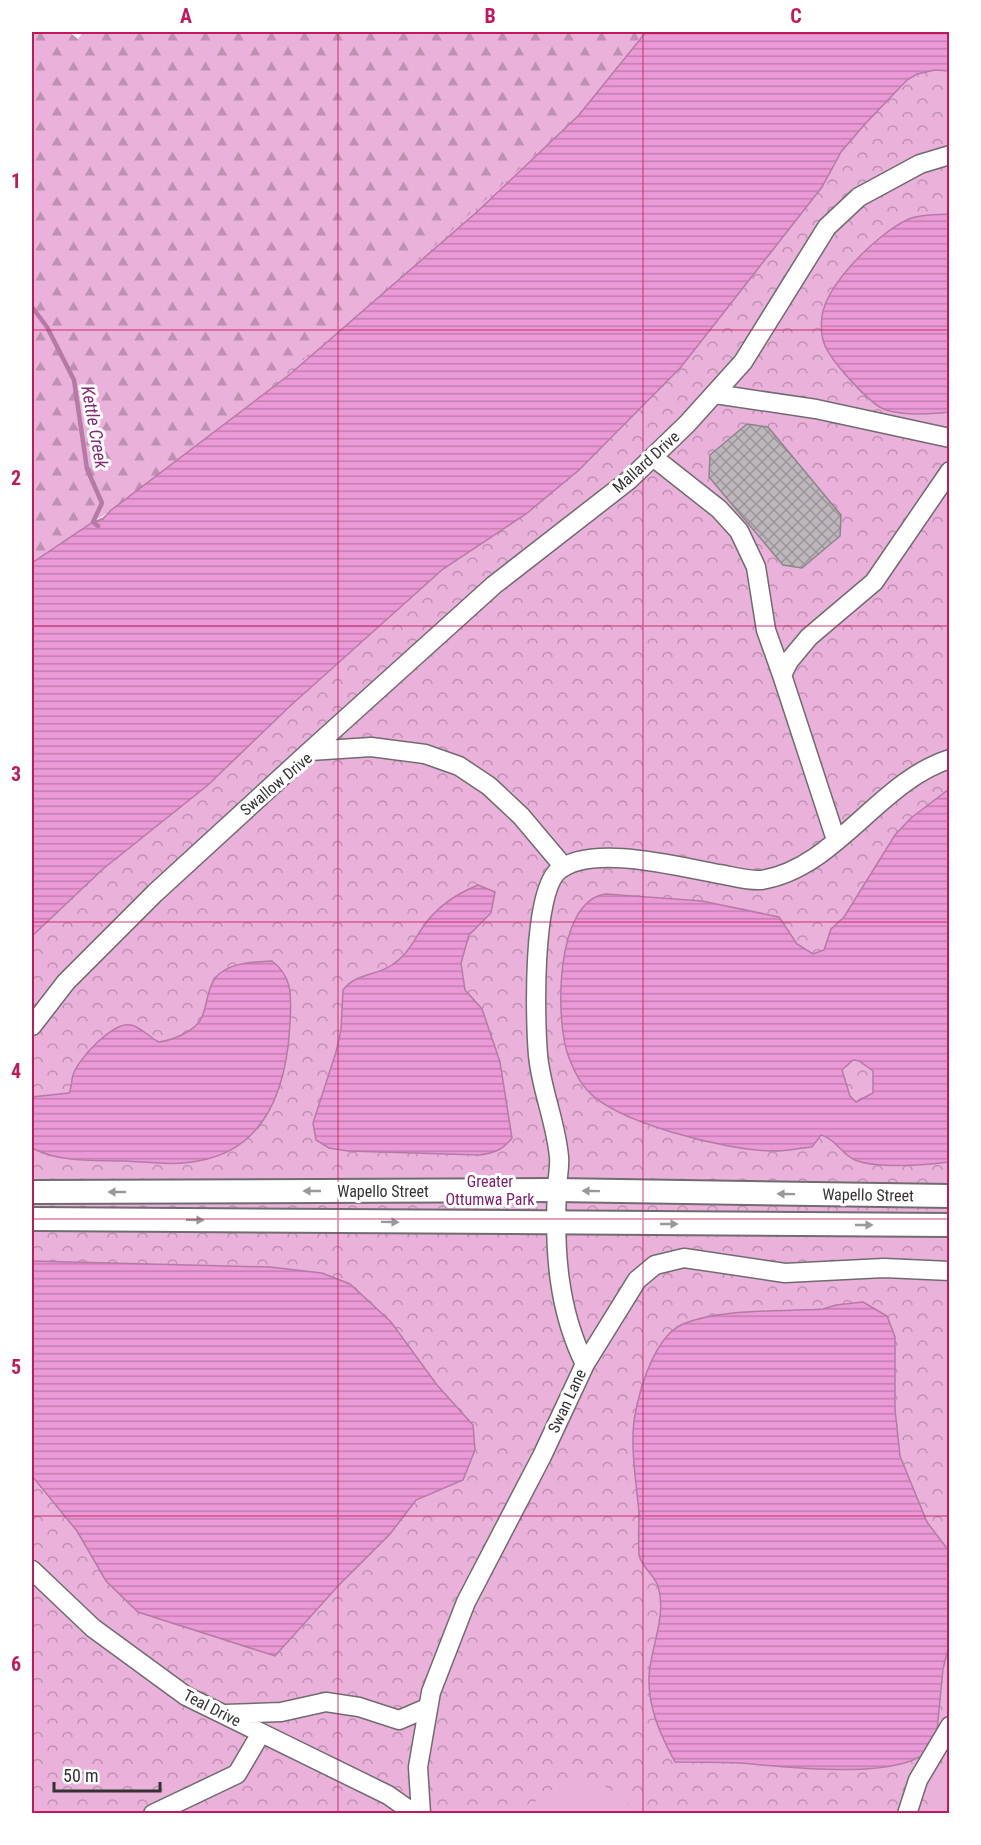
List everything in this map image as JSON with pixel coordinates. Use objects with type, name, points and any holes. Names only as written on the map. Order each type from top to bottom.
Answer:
[{"type":"main road","name":"Wapello Street","points":[[32,1192],[556,1190],[950,1196]]},
{"type":"main road","name":"Wapello Street","points":[[32,1219],[950,1225]]},
{"type":"lane","name":"Mallard Drive","points":[[310,751],[494,585],[629,480],[653,457],[743,362],[827,227],[859,197],[920,164],[950,155]]},
{"type":"lane","points":[[715,394],[816,409],[950,438]]},
{"type":"lane","points":[[653,457],[719,508],[740,531],[756,567],[766,630],[836,840]]},
{"type":"lane","points":[[782,675],[789,661],[809,637],[874,582],[950,471]]},
{"type":"lane","name":"Swallow Drive","points":[[32,1026],[66,982],[155,893],[310,751],[371,747],[425,754],[459,766],[489,786],[521,816],[564,867]]},
{"type":"lane","points":[[564,867],[590,857],[651,862],[758,880],[787,874],[836,840],[910,780],[950,759]]},
{"type":"lane","name":"Swan Lane","points":[[421,1814],[418,1767],[430,1692],[466,1602],[542,1456],[585,1364],[565,1314],[559,1276],[556,1190],[559,1158],[538,1056],[537,945],[545,897],[557,872],[564,867]]},
{"type":"lane","points":[[585,1364],[637,1280],[656,1265],[684,1258],[785,1273],[884,1268],[950,1271]]},
{"type":"lane","name":"Teal Drive","points":[[32,1570],[93,1628],[186,1696],[388,1795],[415,1814]]},
{"type":"lane","points":[[223,1714],[281,1712],[326,1702],[360,1707],[399,1720],[427,1708]]},
{"type":"lane","points":[[907,1814],[918,1780],[950,1726]]},
{"type":"lane","points":[[153,1814],[237,1774],[261,1733]]},
{"type":"green space","points":[[32,32],[69,32],[78,39],[83,32],[645,33],[579,115],[478,211],[289,375],[126,500],[32,563]]},
{"type":"green space","name":"Greater Ottumwa Park","points":[[644,32],[949,32],[949,1813],[32,1813],[32,567],[126,500],[365,309],[579,115]]},
{"type":"green space","points":[[949,1763],[949,1813],[932,1813],[927,1776]]},
{"type":"green space","points":[[582,1782],[599,1784],[630,1799],[622,1813],[522,1813],[548,1791]]},
{"type":"shaded area","points":[[646,32],[949,32],[949,71],[935,70],[917,74],[907,80],[865,124],[841,152],[822,187],[681,367],[579,470],[526,514],[443,569],[289,707],[208,785],[103,869],[32,936],[32,563],[93,522],[103,519],[110,511],[289,375],[478,211],[579,115]]},
{"type":"shaded area","points":[[949,214],[949,412],[909,414],[886,410],[861,391],[827,350],[822,330],[822,316],[826,303],[844,274],[883,235],[914,217]]},
{"type":"shaded area","points":[[949,789],[949,1162],[902,1165],[865,1163],[850,1158],[831,1140],[821,1135],[812,1147],[776,1151],[727,1146],[646,1124],[601,1102],[584,1087],[571,1062],[564,1041],[561,992],[568,939],[576,917],[589,901],[606,894],[702,901],[779,917],[797,944],[813,954],[824,950],[831,929],[844,917],[895,835],[911,818]],"holes":[[[853,1060],[859,1061],[873,1071],[873,1093],[856,1102],[850,1096],[842,1070]]]},
{"type":"shaded area","points":[[478,885],[495,892],[491,913],[469,935],[461,963],[465,990],[482,1009],[500,1062],[512,1138],[498,1150],[479,1155],[348,1151],[329,1148],[316,1140],[313,1123],[341,1030],[343,990],[354,980],[386,969],[401,958],[426,922],[439,909]]},
{"type":"shaded area","points":[[272,961],[284,974],[290,989],[288,1046],[278,1091],[269,1111],[257,1128],[241,1143],[222,1154],[198,1161],[180,1163],[77,1160],[54,1156],[32,1148],[32,1097],[69,1093],[76,1068],[97,1042],[124,1025],[138,1028],[159,1042],[177,1037],[195,1027],[199,1022],[212,983],[219,974],[237,965]]},
{"type":"shaded area","points":[[32,1261],[270,1267],[322,1273],[350,1284],[391,1322],[437,1385],[473,1425],[475,1450],[463,1480],[416,1500],[390,1534],[338,1586],[275,1656],[138,1612],[106,1581],[77,1531],[32,1476]]},
{"type":"shaded area","points":[[863,1302],[887,1316],[895,1337],[895,1409],[900,1456],[927,1522],[949,1551],[949,1645],[943,1669],[936,1741],[924,1755],[903,1763],[876,1768],[846,1770],[740,1763],[675,1762],[656,1720],[649,1688],[650,1665],[660,1620],[660,1597],[656,1582],[639,1555],[639,1513],[633,1436],[636,1407],[646,1373],[662,1343],[672,1331],[698,1319],[733,1313],[823,1309]]},
{"type":"building","points":[[747,424],[768,427],[841,515],[840,536],[802,568],[783,565],[709,477],[710,455]]},
{"type":"waterway","name":"Kettle Creek","points":[[32,307],[47,327],[74,380],[87,469],[102,503],[93,522],[98,526]]}]
